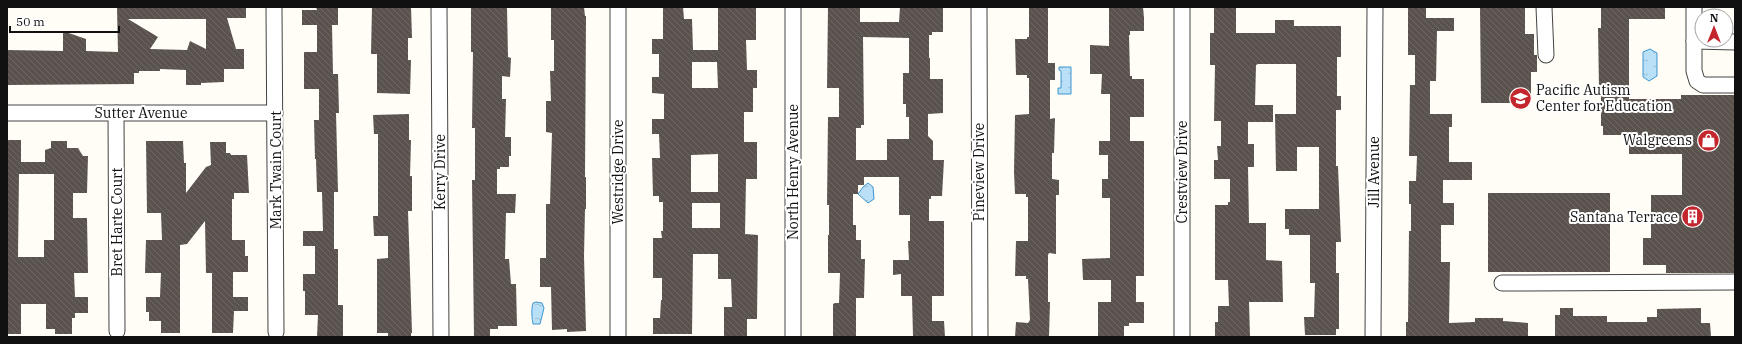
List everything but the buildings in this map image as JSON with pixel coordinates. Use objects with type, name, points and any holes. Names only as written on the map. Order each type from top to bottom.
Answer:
[{"type":"street","name":"Mark Twain Court","points":[[274,7],[276,332]]},
{"type":"street","name":"Kerry Drive","points":[[439,7],[441,337]]},
{"type":"street","name":"Westridge Drive","points":[[618,7],[618,337]]},
{"type":"street","name":"North Henry Avenue","points":[[793,7],[793,337]]},
{"type":"street","name":"Pineview Drive","points":[[979,7],[980,337]]},
{"type":"street","name":"Crestview Drive","points":[[1182,7],[1182,337]]},
{"type":"street","name":"Jill Avenue","points":[[1373,337],[1375,7]]},
{"type":"street","points":[[1544,7],[1546,55]]},
{"type":"street","points":[[1694,48],[1694,71],[1697,81],[1703,85],[1735,85]]},
{"type":"street","name":"Sutter Avenue","points":[[7,113],[275,113]]},
{"type":"street","name":"Bret Harte Court","points":[[116,113],[116,331]]},
{"type":"street","points":[[1502,283],[1735,282]]},
{"type":"water","points":[[1650,49],[1657,53],[1657,76],[1649,81],[1643,77],[1643,52]]},
{"type":"water","points":[[1059,67],[1071,67],[1071,94],[1058,94],[1058,88],[1061,88],[1061,71],[1059,70]]},
{"type":"water","points":[[868,183],[873,187],[874,199],[868,203],[858,194]]},
{"type":"water","points":[[533,303],[542,303],[544,308],[540,324],[533,324],[532,308]]},
{"type":"place","name":"Pacific Autism Center for Education","points":[[1520,98]]},
{"type":"place","name":"Walgreens","points":[[1708,140]]},
{"type":"place","name":"Santana Terrace","points":[[1693,217]]}]
